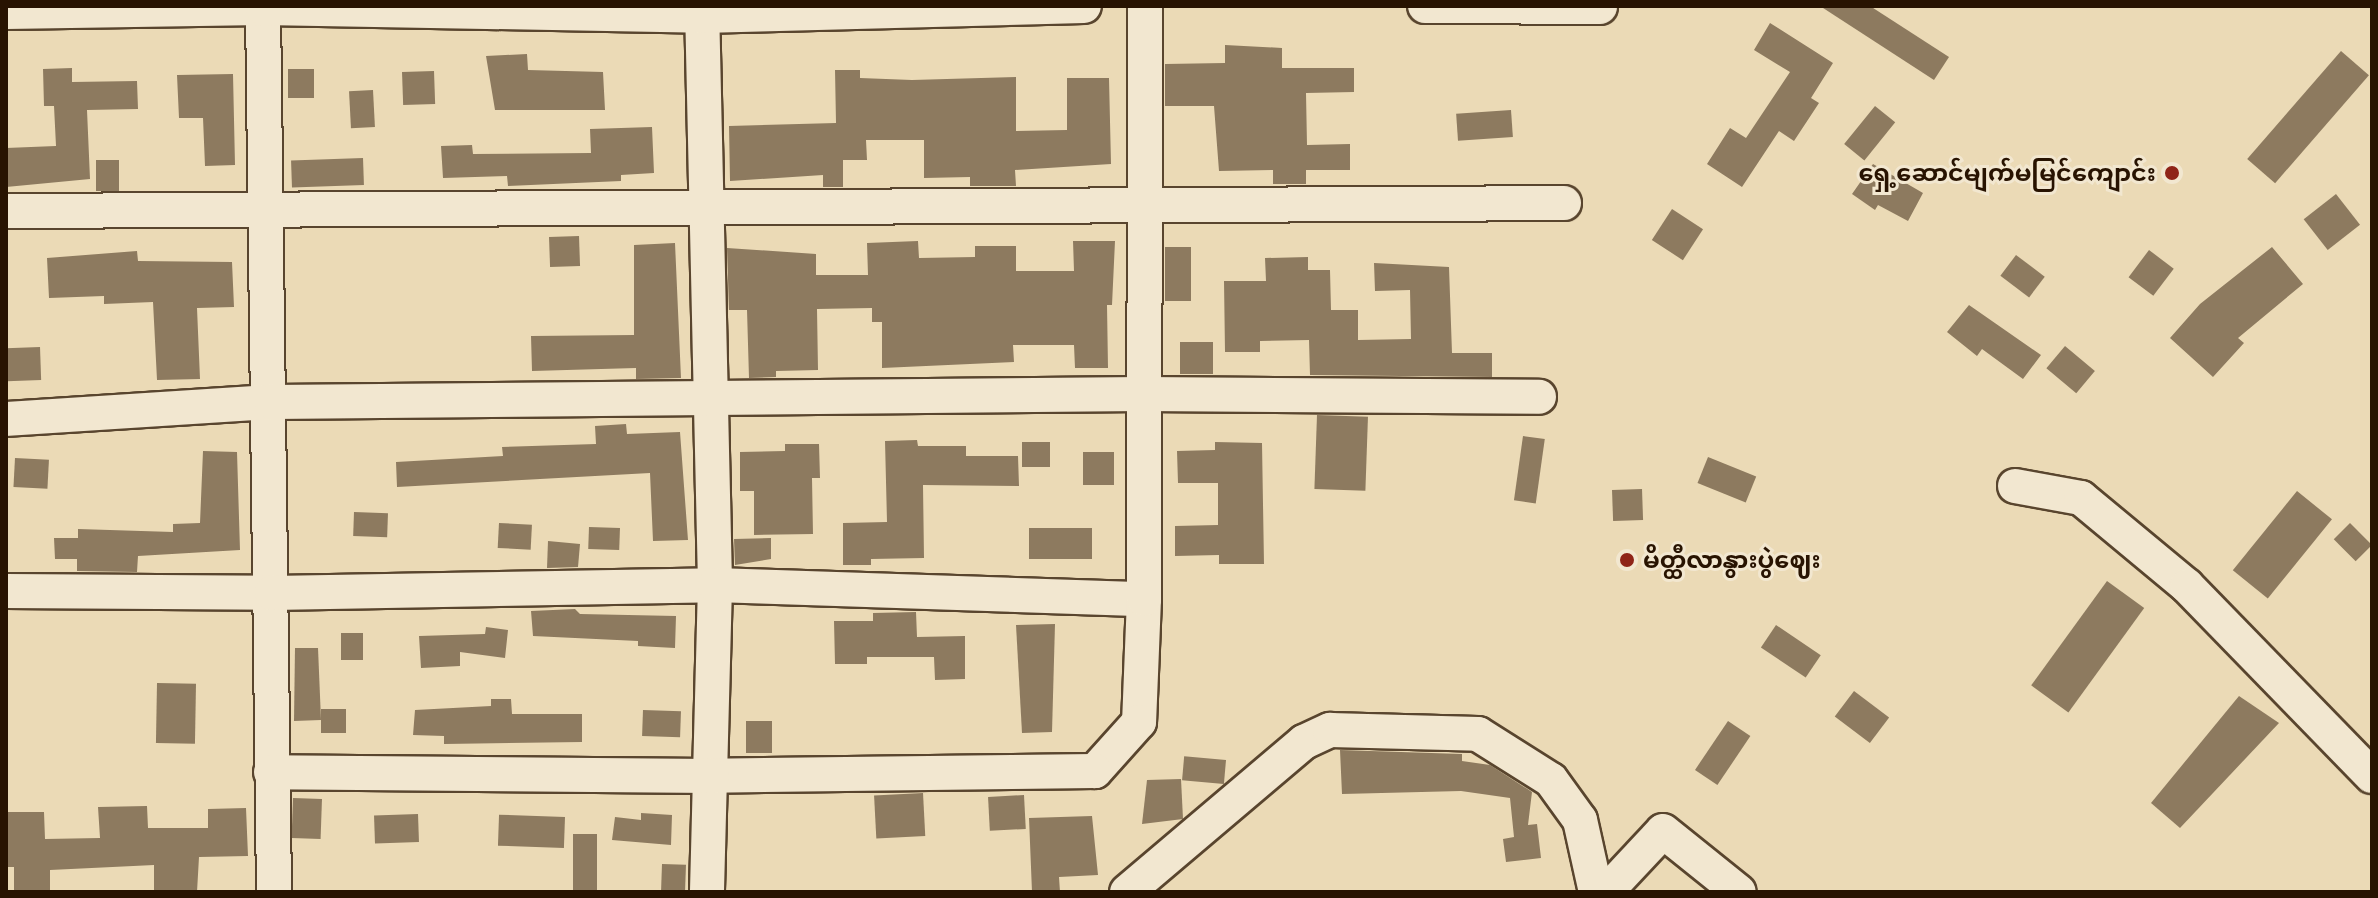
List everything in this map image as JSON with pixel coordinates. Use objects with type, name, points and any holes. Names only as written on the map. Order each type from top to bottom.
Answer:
[{"type":"street","points":[[6,12],[263,7],[702,11],[1084,6]]},
{"type":"street","points":[[271,772],[712,776],[1095,771],[1139,722],[1144,599],[1145,6]]},
{"type":"street","points":[[1425,6],[1600,7]]},
{"type":"street","points":[[263,7],[265,209],[272,402],[271,772],[274,892]]},
{"type":"street","points":[[702,11],[715,585],[707,892]]},
{"type":"street","points":[[6,211],[707,211],[1144,203],[1564,203]]},
{"type":"street","points":[[6,419],[272,402],[713,402],[1143,394],[1539,397]]},
{"type":"street","points":[[2015,486],[2081,498],[2187,586],[2372,776]]},
{"type":"street","points":[[6,591],[272,593],[715,585],[1144,599]]},
{"type":"street","points":[[1127,892],[1304,742],[1330,730],[1478,734],[1551,780],[1580,820],[1596,892]]},
{"type":"street","points":[[1606,892],[1663,831],[1739,892]]},
{"type":"building","points":[[1820,6],[1870,6],[1949,57],[1934,80]]},
{"type":"building","points":[[1770,23],[1833,63],[1811,98],[1819,103],[1794,141],[1779,131],[1742,187],[1707,164],[1730,128],[1746,138],[1790,72],[1754,50]]},
{"type":"building","points":[[1225,45],[1282,48],[1282,68],[1354,68],[1354,92],[1306,93],[1307,145],[1350,144],[1350,170],[1306,170],[1306,184],[1273,184],[1273,170],[1219,171],[1214,106],[1165,106],[1165,64],[1225,63]]},
{"type":"building","points":[[2341,51],[2369,75],[2275,183],[2247,159]]},
{"type":"building","points":[[527,54],[528,70],[603,72],[605,110],[495,110],[486,56]]},
{"type":"building","points":[[72,68],[72,82],[137,81],[138,109],[87,110],[90,179],[6,187],[6,148],[56,146],[54,106],[44,106],[43,69]]},
{"type":"building","points":[[288,69],[314,69],[314,98],[288,98]]},
{"type":"building","points":[[835,70],[860,70],[860,78],[1016,77],[1016,131],[1067,130],[1067,78],[1109,78],[1111,164],[1015,170],[1016,186],[970,186],[970,177],[924,178],[924,140],[866,140],[867,160],[843,160],[843,187],[823,187],[823,175],[730,181],[729,126],[836,123]]},
{"type":"building","points":[[434,71],[435,104],[403,105],[402,72]]},
{"type":"building","points":[[233,74],[235,165],[205,166],[203,118],[179,118],[177,75]]},
{"type":"building","points":[[373,90],[375,127],[351,128],[349,91]]},
{"type":"building","points":[[1875,106],[1895,122],[1864,160],[1844,144]]},
{"type":"building","points":[[1511,110],[1513,137],[1458,141],[1456,114]]},
{"type":"building","points":[[652,127],[654,173],[621,175],[621,181],[508,186],[507,176],[443,178],[441,146],[472,145],[473,154],[591,153],[590,129]]},
{"type":"building","points":[[363,158],[364,185],[292,187],[291,161]]},
{"type":"building","points":[[96,160],[119,160],[119,191],[96,191]]},
{"type":"building","points":[[1873,164],[1923,193],[1908,221],[1878,205],[1875,210],[1852,194]]},
{"type":"building","points":[[2336,194],[2360,225],[2328,250],[2304,219]]},
{"type":"building","points":[[1672,209],[1703,229],[1683,260],[1652,240]]},
{"type":"building","points":[[579,236],[580,266],[550,267],[549,237]]},
{"type":"building","points":[[918,241],[919,258],[975,257],[975,246],[1016,246],[1016,271],[1074,271],[1073,241],[1115,241],[1112,305],[1107,305],[1108,368],[1075,368],[1074,345],[1013,345],[1014,362],[882,368],[882,322],[872,322],[872,308],[817,309],[818,370],[776,371],[776,377],[749,378],[747,310],[729,310],[727,248],[816,254],[816,275],[868,275],[867,243]]},
{"type":"building","points":[[675,243],[681,378],[636,379],[636,368],[532,371],[531,336],[634,335],[634,245]]},
{"type":"building","points":[[1165,247],[1191,247],[1191,301],[1165,301]]},
{"type":"building","points":[[2272,247],[2303,284],[2238,338],[2244,343],[2213,377],[2170,338],[2200,304]]},
{"type":"building","points":[[2149,250],[2174,269],[2153,296],[2129,277]]},
{"type":"building","points":[[137,251],[138,261],[232,262],[234,307],[197,308],[200,379],[157,380],[153,302],[104,304],[104,296],[49,298],[47,258]]},
{"type":"building","points":[[2016,255],[2045,277],[2029,297],[2000,276]]},
{"type":"building","points":[[1308,257],[1308,270],[1330,270],[1331,310],[1358,310],[1358,340],[1411,339],[1410,290],[1375,291],[1374,263],[1449,267],[1452,353],[1492,353],[1492,377],[1310,375],[1309,340],[1260,341],[1260,352],[1225,352],[1224,281],[1266,281],[1265,258]]},
{"type":"building","points":[[1969,305],[2041,355],[2023,379],[1982,349],[1977,356],[1947,332]]},
{"type":"building","points":[[1180,342],[1213,342],[1213,374],[1180,374]]},
{"type":"building","points":[[2065,346],[2095,371],[2076,393],[2046,368]]},
{"type":"building","points":[[40,347],[41,380],[7,381],[6,348]]},
{"type":"building","points":[[1317,415],[1368,417],[1365,491],[1314,489]]},
{"type":"building","points":[[626,424],[627,434],[680,432],[688,540],[653,541],[650,473],[397,487],[396,462],[503,456],[502,447],[596,444],[595,426]]},
{"type":"building","points":[[1523,436],[1545,439],[1536,503],[1514,500]]},
{"type":"building","points":[[917,440],[918,446],[966,446],[966,456],[1018,456],[1019,486],[923,485],[924,558],[871,559],[871,565],[843,565],[843,523],[887,522],[885,441]]},
{"type":"building","points":[[1022,442],[1050,442],[1050,467],[1022,467]]},
{"type":"building","points":[[1215,442],[1262,443],[1264,564],[1219,564],[1219,555],[1175,556],[1175,526],[1218,525],[1218,483],[1178,483],[1177,451],[1215,450]]},
{"type":"building","points":[[785,444],[819,444],[820,478],[812,478],[813,534],[754,535],[754,491],[740,491],[740,452],[785,451]]},
{"type":"building","points":[[203,451],[237,452],[240,550],[138,556],[137,572],[77,571],[77,559],[55,559],[54,538],[78,538],[78,529],[173,532],[173,524],[200,523]]},
{"type":"building","points":[[1083,452],[1114,452],[1114,485],[1083,485]]},
{"type":"building","points":[[1708,457],[1756,476],[1746,502],[1698,483]]},
{"type":"building","points":[[15,458],[49,460],[47,489],[13,487]]},
{"type":"building","points":[[1642,489],[1643,520],[1613,521],[1612,490]]},
{"type":"building","points":[[2297,491],[2332,519],[2268,599],[2233,570]]},
{"type":"building","points":[[354,512],[388,513],[387,537],[353,536]]},
{"type":"building","points":[[499,523],[532,525],[531,550],[498,548]]},
{"type":"building","points":[[2350,523],[2372,545],[2356,561],[2334,539]]},
{"type":"building","points":[[589,527],[620,528],[619,550],[588,549]]},
{"type":"building","points":[[1029,528],[1092,528],[1092,559],[1029,559]]},
{"type":"building","points":[[771,538],[771,559],[735,565],[734,539]]},
{"type":"building","points":[[548,541],[580,544],[578,567],[547,568]]},
{"type":"building","points":[[2107,581],[2144,608],[2068,712],[2031,685]]},
{"type":"building","points":[[575,609],[580,614],[676,616],[675,648],[638,646],[638,641],[533,636],[531,611]]},
{"type":"building","points":[[916,612],[917,637],[965,636],[965,679],[935,680],[934,657],[867,657],[867,664],[835,664],[834,621],[873,621],[873,613]]},
{"type":"building","points":[[1055,624],[1052,732],[1022,733],[1016,625]]},
{"type":"building","points":[[1776,625],[1821,655],[1806,678],[1761,647]]},
{"type":"building","points":[[486,627],[508,630],[505,658],[460,652],[460,666],[421,668],[419,636],[485,634]]},
{"type":"building","points":[[341,633],[363,633],[363,660],[341,660]]},
{"type":"building","points":[[295,648],[318,648],[321,720],[294,721]]},
{"type":"building","points":[[157,683],[196,684],[195,744],[156,743]]},
{"type":"building","points":[[1854,691],[1889,717],[1870,743],[1835,717]]},
{"type":"building","points":[[2239,696],[2279,723],[2180,828],[2151,803]]},
{"type":"building","points":[[491,699],[511,699],[512,714],[582,714],[582,742],[444,744],[444,736],[413,735],[415,710],[491,706]]},
{"type":"building","points":[[321,709],[346,709],[346,733],[321,733]]},
{"type":"building","points":[[643,710],[681,711],[680,737],[642,736]]},
{"type":"building","points":[[746,721],[772,721],[772,753],[746,753]]},
{"type":"building","points":[[1728,721],[1750,736],[1717,785],[1695,770]]},
{"type":"building","points":[[1340,750],[1462,754],[1462,761],[1490,765],[1532,792],[1528,825],[1537,824],[1541,858],[1506,862],[1503,839],[1514,837],[1510,798],[1461,791],[1342,794]]},
{"type":"building","points":[[1184,756],[1226,760],[1224,784],[1182,780]]},
{"type":"building","points":[[1181,779],[1183,819],[1142,824],[1147,780]]},
{"type":"building","points":[[923,793],[925,836],[876,839],[874,796]]},
{"type":"building","points":[[1024,795],[1026,829],[990,831],[988,797]]},
{"type":"building","points":[[293,798],[322,799],[321,839],[292,838]]},
{"type":"building","points":[[147,806],[148,828],[208,828],[208,809],[246,808],[248,856],[199,857],[197,892],[154,892],[154,865],[50,870],[50,892],[14,892],[14,867],[6,867],[6,812],[44,812],[45,839],[100,838],[98,807]]},
{"type":"building","points":[[641,813],[672,815],[671,845],[612,840],[615,817],[641,820]]},
{"type":"building","points":[[418,814],[419,842],[375,844],[374,816]]},
{"type":"building","points":[[499,815],[565,817],[564,848],[498,846]]},
{"type":"building","points":[[1092,816],[1098,875],[1059,877],[1060,892],[1032,892],[1029,818]]},
{"type":"building","points":[[573,834],[597,834],[597,892],[573,892]]},
{"type":"building","points":[[662,864],[686,865],[685,892],[661,892]]},
{"type":"place","name":"ရှေ့ဆောင်မျက်မမြင်ကျောင်း","points":[[2172,173]]},
{"type":"place","name":"မိတ္ထီလာနွားပွဲဈေး","points":[[1627,560]]}]
